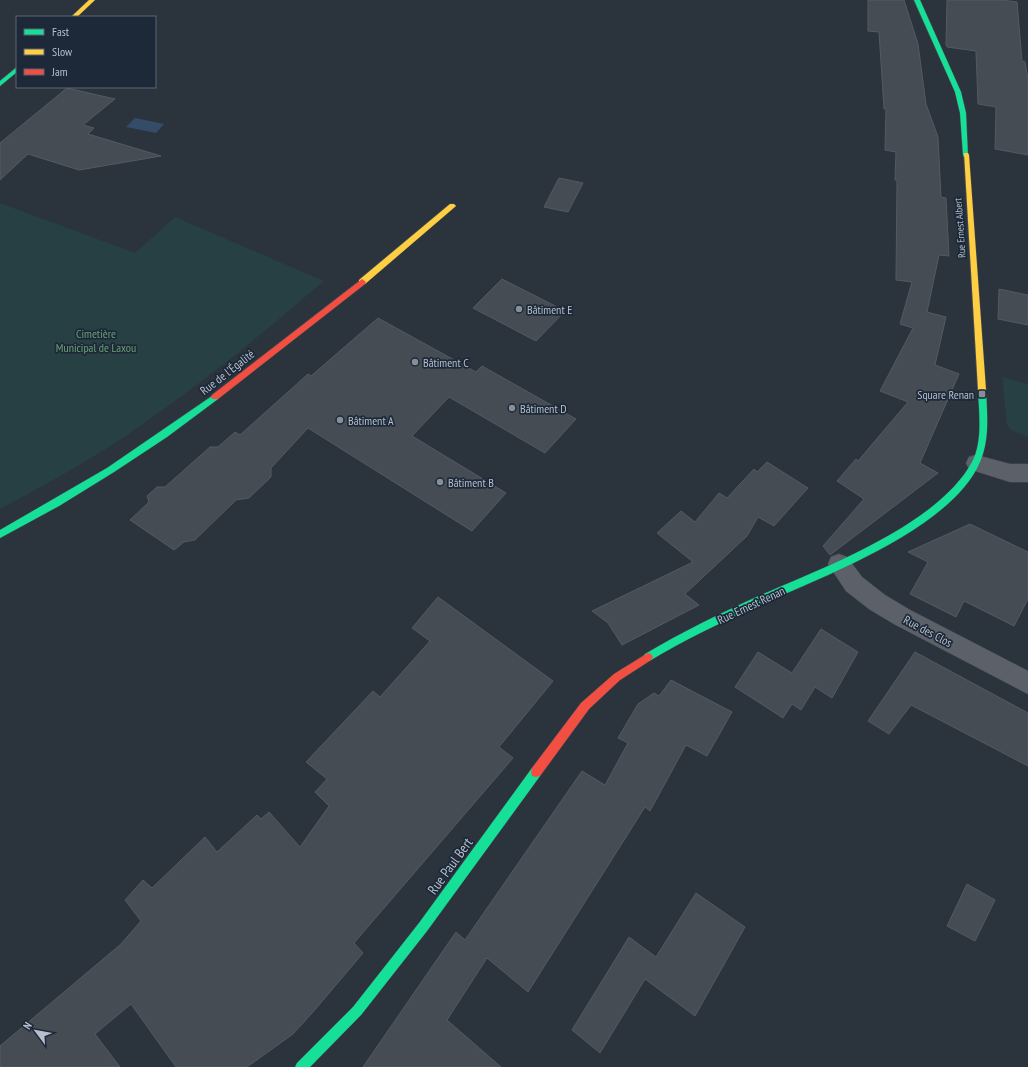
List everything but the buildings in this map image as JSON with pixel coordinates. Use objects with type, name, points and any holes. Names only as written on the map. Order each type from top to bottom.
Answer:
[{"type":"street","points":[[75,16],[92,0]]},
{"type":"street","name":"Rue Ernest Albert","points":[[917,0],[958,92],[963,113],[982,394],[983,424],[976,463]]},
{"type":"street","points":[[0,84],[16,70]]},
{"type":"street","name":"Rue de l'Égalité","points":[[0,534],[53,506],[174,429],[352,290],[452,206]]},
{"type":"street","points":[[976,463],[1010,472],[1028,473]]},
{"type":"street","name":"Rue Ernest Renan","points":[[617,677],[656,652],[684,637],[840,564],[888,539],[926,516],[950,496],[964,482],[976,463]]},
{"type":"street","name":"Rue des Clos","points":[[840,564],[854,584],[877,602],[902,617],[1028,683]]},
{"type":"street","name":"Rue Paul Bert","points":[[301,1067],[357,1011],[423,927],[585,706],[617,677]]},
{"type":"green space","name":"Cimetière Municipal de Laxou","points":[[0,203],[135,253],[175,217],[324,281],[235,355],[143,424],[73,469],[0,509]]},
{"type":"green space","points":[[1002,377],[1028,384],[1028,437],[1011,430],[1007,425]]},
{"type":"water","points":[[135,118],[164,124],[156,133],[126,127]]},
{"type":"traffic: fast","points":[[917,0],[958,92],[963,113],[966,155]]},
{"type":"traffic: fast","points":[[0,84],[16,70]]},
{"type":"traffic: fast","points":[[648,657],[708,624],[881,544],[927,515],[947,499],[964,481],[976,462],[983,436],[982,390]]},
{"type":"traffic: fast","points":[[0,534],[56,503],[137,453],[215,397]]},
{"type":"traffic: fast","points":[[301,1067],[357,1011],[423,927],[536,772]]},
{"type":"traffic: slow","points":[[75,16],[92,0]]},
{"type":"traffic: slow","points":[[966,155],[982,390]]},
{"type":"traffic: slow","points":[[362,282],[452,206]]},
{"type":"traffic: jam","points":[[215,397],[362,282]]},
{"type":"traffic: jam","points":[[536,772],[585,706],[617,677],[648,657]]},
{"type":"place","name":"Bâtiment E","points":[[519,309]]},
{"type":"place","name":"Bâtiment C","points":[[415,362]]},
{"type":"place","name":"Square Renan","points":[[982,394]]},
{"type":"place","name":"Bâtiment D","points":[[512,408]]},
{"type":"place","name":"Bâtiment A","points":[[340,420]]},
{"type":"place","name":"Bâtiment B","points":[[440,482]]}]
